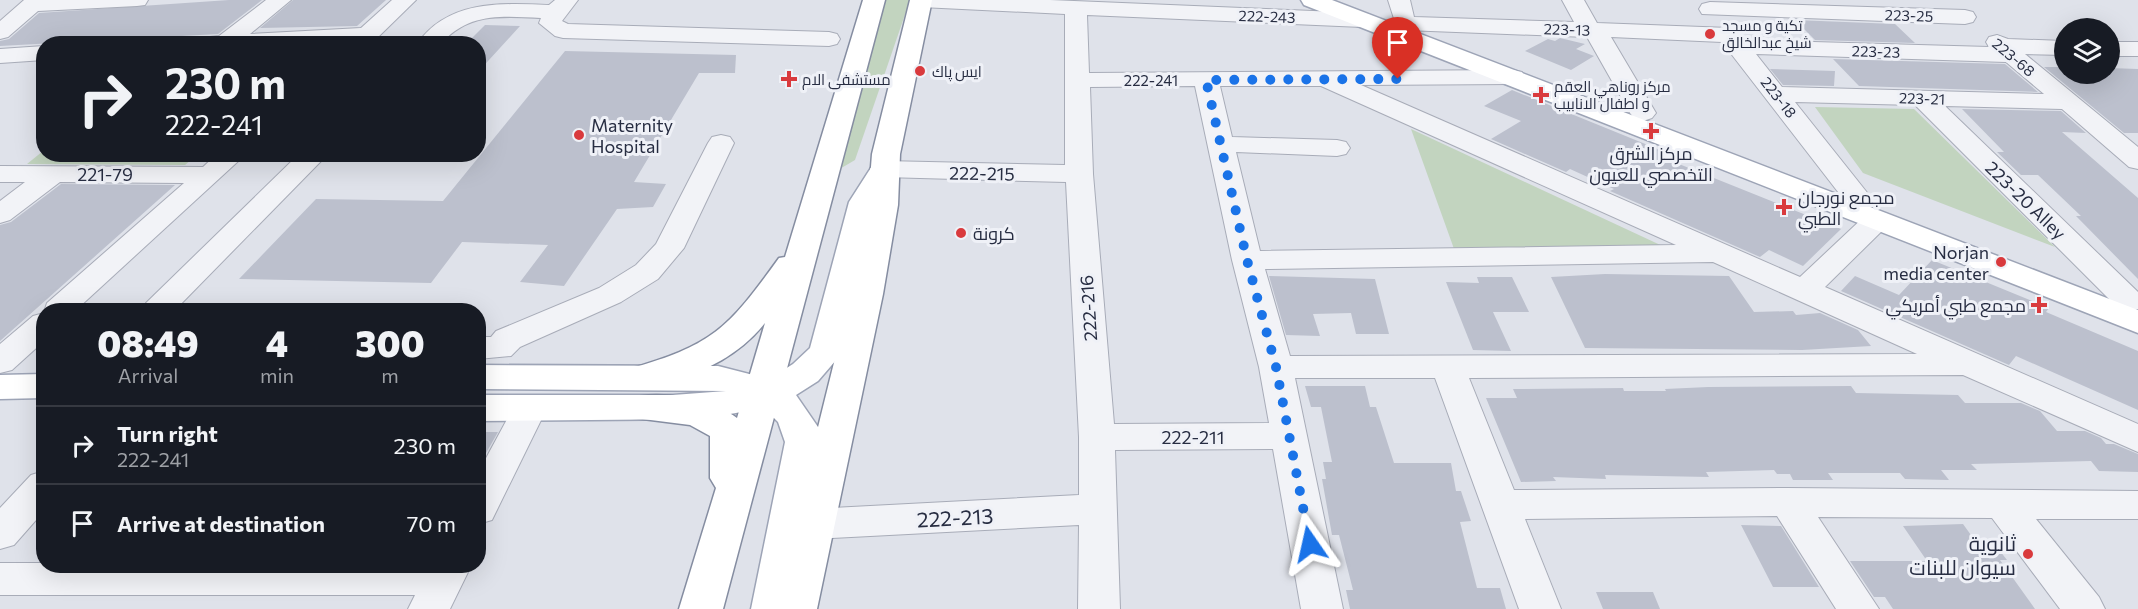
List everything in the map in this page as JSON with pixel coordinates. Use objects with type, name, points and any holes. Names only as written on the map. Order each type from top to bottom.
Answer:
[{"type":"main road","points":[[701,609],[765,394],[874,0]]},
{"type":"main road","points":[[1312,0],[1398,18],[1855,195],[2135,309]]},
{"type":"main road","points":[[795,609],[867,294],[883,205],[884,169],[921,1]]},
{"type":"main road","points":[[1398,18],[1513,77],[1877,220],[2135,309]]},
{"type":"main road","points":[[765,394],[803,375],[826,352],[864,202],[884,169]]},
{"type":"main road","points":[[639,393],[733,340],[754,318],[806,241]]},
{"type":"main road","points":[[486,378],[639,393],[718,422],[728,432],[731,445],[727,519]]},
{"type":"main road","points":[[486,408],[530,408],[639,393],[718,378],[748,384],[794,414],[804,442],[773,609]]},
{"type":"main road","points":[[0,387],[36,386]]},
{"type":"main road","points":[[0,407],[36,407]]},
{"type":"street","points":[[0,33],[35,3],[136,0]]},
{"type":"street","points":[[234,36],[280,0]]},
{"type":"street","points":[[365,36],[405,0]]},
{"type":"street","points":[[1572,0],[1643,113]]},
{"type":"street","name":"223-68","points":[[1945,0],[2138,161]]},
{"type":"street","name":"222-243","points":[[921,1],[1039,3],[1076,8],[1126,5],[1353,10]]},
{"type":"street","name":"223-25","points":[[1706,4],[1965,17]]},
{"type":"street","name":"223-18","points":[[1706,4],[1855,195]]},
{"type":"street","points":[[561,6],[550,23],[564,31],[829,39]]},
{"type":"street","points":[[436,36],[450,21],[465,15],[495,10],[561,6]]},
{"type":"street","name":"222-216","points":[[1076,8],[1079,174],[1097,437],[1099,609]]},
{"type":"street","name":"223-13","points":[[1398,18],[1497,18],[1592,30],[1734,41]]},
{"type":"street","name":"223-23","points":[[1734,41],[2006,51],[2054,49]]},
{"type":"street","points":[[2120,49],[2138,49]]},
{"type":"street","points":[[0,56],[36,54]]},
{"type":"street","name":"222-241","points":[[1078,80],[1513,77]]},
{"type":"street","points":[[1206,80],[1247,260],[1276,367],[1322,609]]},
{"type":"street","points":[[1329,80],[2138,439]]},
{"type":"street","name":"223-21","points":[[1777,94],[2068,102]]},
{"type":"street","name":"223-20 Alley","points":[[1922,98],[2135,309]]},
{"type":"street","points":[[486,348],[499,348],[508,339],[610,295],[647,272],[669,248],[721,142]]},
{"type":"street","points":[[1220,144],[1337,148]]},
{"type":"street","points":[[66,303],[224,162]]},
{"type":"street","points":[[164,303],[307,162]]},
{"type":"street","name":"222-215","points":[[884,169],[1079,174]]},
{"type":"street","name":"221-79","points":[[0,174],[210,175]]},
{"type":"street","points":[[0,214],[54,174]]},
{"type":"street","points":[[1803,291],[1877,220]]},
{"type":"street","points":[[1247,260],[1720,254]]},
{"type":"street","points":[[0,362],[36,330]]},
{"type":"street","points":[[1276,367],[1971,365]]},
{"type":"street","points":[[1449,368],[1498,505],[1540,609]]},
{"type":"street","points":[[486,494],[530,408]]},
{"type":"street","name":"222-211","points":[[1097,437],[1288,436]]},
{"type":"street","points":[[0,534],[36,494]]},
{"type":"street","points":[[1498,505],[1788,502],[2138,506]]},
{"type":"street","points":[[1788,502],[1858,609]]},
{"type":"street","points":[[2002,503],[2084,609]]},
{"type":"street","name":"222-213","points":[[813,524],[1097,508]]},
{"type":"street","points":[[0,579],[441,584]]},
{"type":"green space","points":[[885,0],[910,0],[855,160],[838,170]]},
{"type":"green space","points":[[1815,107],[1914,109],[2055,247],[1863,173]]},
{"type":"green space","points":[[1411,129],[1684,256],[1458,260]]},
{"type":"green space","points":[[36,157],[36,162],[189,162],[185,165],[27,164]]},
{"type":"building","points":[[229,0],[262,0],[218,34],[36,36],[36,44],[0,46],[0,41],[9,39],[39,13]]},
{"type":"building","points":[[293,0],[386,0],[357,26],[260,28]]},
{"type":"building","points":[[1795,20],[1895,24],[1915,43],[1815,40]]},
{"type":"building","points":[[485,25],[520,26],[486,63],[486,36],[474,36]]},
{"type":"building","points":[[1560,38],[1585,44],[1576,49],[1594,56],[1571,70],[1525,51],[1548,39],[1555,41]]},
{"type":"building","name":"Maternity Hospital","points":[[565,51],[736,55],[735,73],[699,73],[634,182],[666,184],[653,207],[617,209],[564,286],[520,282],[548,245],[462,242],[431,283],[239,279],[316,199],[443,201],[475,162],[486,162],[486,148]]},
{"type":"building","points":[[1833,59],[2005,64],[2038,92],[1859,86]]},
{"type":"building","points":[[2044,67],[2054,67],[2054,75]]},
{"type":"building","points":[[2120,68],[2138,69],[2138,133],[2124,133],[2065,84],[2120,84]]},
{"type":"building","points":[[1770,69],[1835,71],[1834,86],[1783,85]]},
{"type":"building","points":[[1512,90],[1665,152],[1659,156],[1841,229],[1803,266],[1769,250],[1760,257],[1610,191],[1614,189],[1570,169],[1566,172],[1491,139],[1521,121],[1484,106]]},
{"type":"building","points":[[1962,109],[2061,111],[2086,133],[2062,132],[2138,198],[2138,279],[2076,216],[2081,216],[2038,175],[2021,175],[1997,152],[2004,152]]},
{"type":"building","points":[[61,184],[175,185],[43,303],[36,303],[36,309],[0,341],[0,225],[11,222]]},
{"type":"building","points":[[1932,260],[2049,308],[2046,312],[2138,351],[2138,410],[2016,356],[2009,365],[1841,291],[1855,276],[1899,295]]},
{"type":"building","points":[[1605,274],[1729,276],[1754,312],[1793,311],[1796,315],[1820,313],[1858,330],[1871,346],[1802,350],[1585,348],[1551,277]]},
{"type":"building","points":[[1269,276],[1375,279],[1389,334],[1356,334],[1351,313],[1313,314],[1320,336],[1286,335]]},
{"type":"building","points":[[1477,277],[1512,277],[1529,312],[1493,312],[1511,351],[1473,350],[1446,282],[1479,283]]},
{"type":"building","points":[[1305,386],[1365,386],[1370,407],[1376,407],[1394,463],[1451,463],[1456,491],[1461,491],[1471,521],[1460,522],[1477,588],[1500,588],[1506,609],[1350,609],[1346,590],[1353,590],[1339,535],[1332,535],[1322,479],[1326,479],[1323,462],[1332,462],[1321,407],[1311,407]]},
{"type":"building","points":[[1851,386],[1856,393],[1958,395],[1965,403],[2021,403],[2040,411],[2057,431],[2085,431],[2101,438],[2106,444],[2114,444],[2138,454],[2138,472],[2099,471],[2091,461],[1971,464],[1977,470],[1941,470],[1949,480],[1905,479],[1900,473],[1828,473],[1833,480],[1793,480],[1790,474],[1777,474],[1774,470],[1706,472],[1709,477],[1605,475],[1606,479],[1553,477],[1556,481],[1521,482],[1486,398],[1517,398],[1513,389],[1623,388],[1624,391],[1666,391],[1665,389],[1708,387]]},
{"type":"building","points":[[486,432],[498,432],[486,453]]},
{"type":"building","points":[[1963,524],[1976,542],[1993,542],[2007,560],[2000,560],[2035,609],[1893,609],[1885,597],[1874,597],[1850,561],[1927,561],[1903,526]]},
{"type":"building","points":[[1741,525],[1781,526],[1819,587],[1773,587]]},
{"type":"building","points":[[1596,592],[1653,592],[1660,609],[1603,609]]},
{"type":"place","name":"تكية و مسجد شيخ عبدالخالق","points":[[1710,34]]},
{"type":"place","name":"ايس پاك","points":[[920,71]]},
{"type":"place","name":"مستشفى الام","points":[[789,79]]},
{"type":"place","name":"مركز روناهي العقم و اطفال الانابيب","points":[[1541,95]]},
{"type":"place","name":"مركز الشرق التخصصي للعيون","points":[[1651,131]]},
{"type":"place","name":"Maternity Hospital","points":[[579,135]]},
{"type":"place","name":"مجمع نورجان الطبي","points":[[1784,207]]},
{"type":"place","name":"كرونة","points":[[961,233]]},
{"type":"place","name":"Norjan media center","points":[[2001,262]]},
{"type":"place","name":"مجمع طبي أمریکي","points":[[2039,305]]},
{"type":"place","name":"ثانوية سيوان للبنات","points":[[2028,554]]},
{"type":"route","points":[[1310,544],[1276,367],[1247,260],[1206,80],[1398,79]]}]
